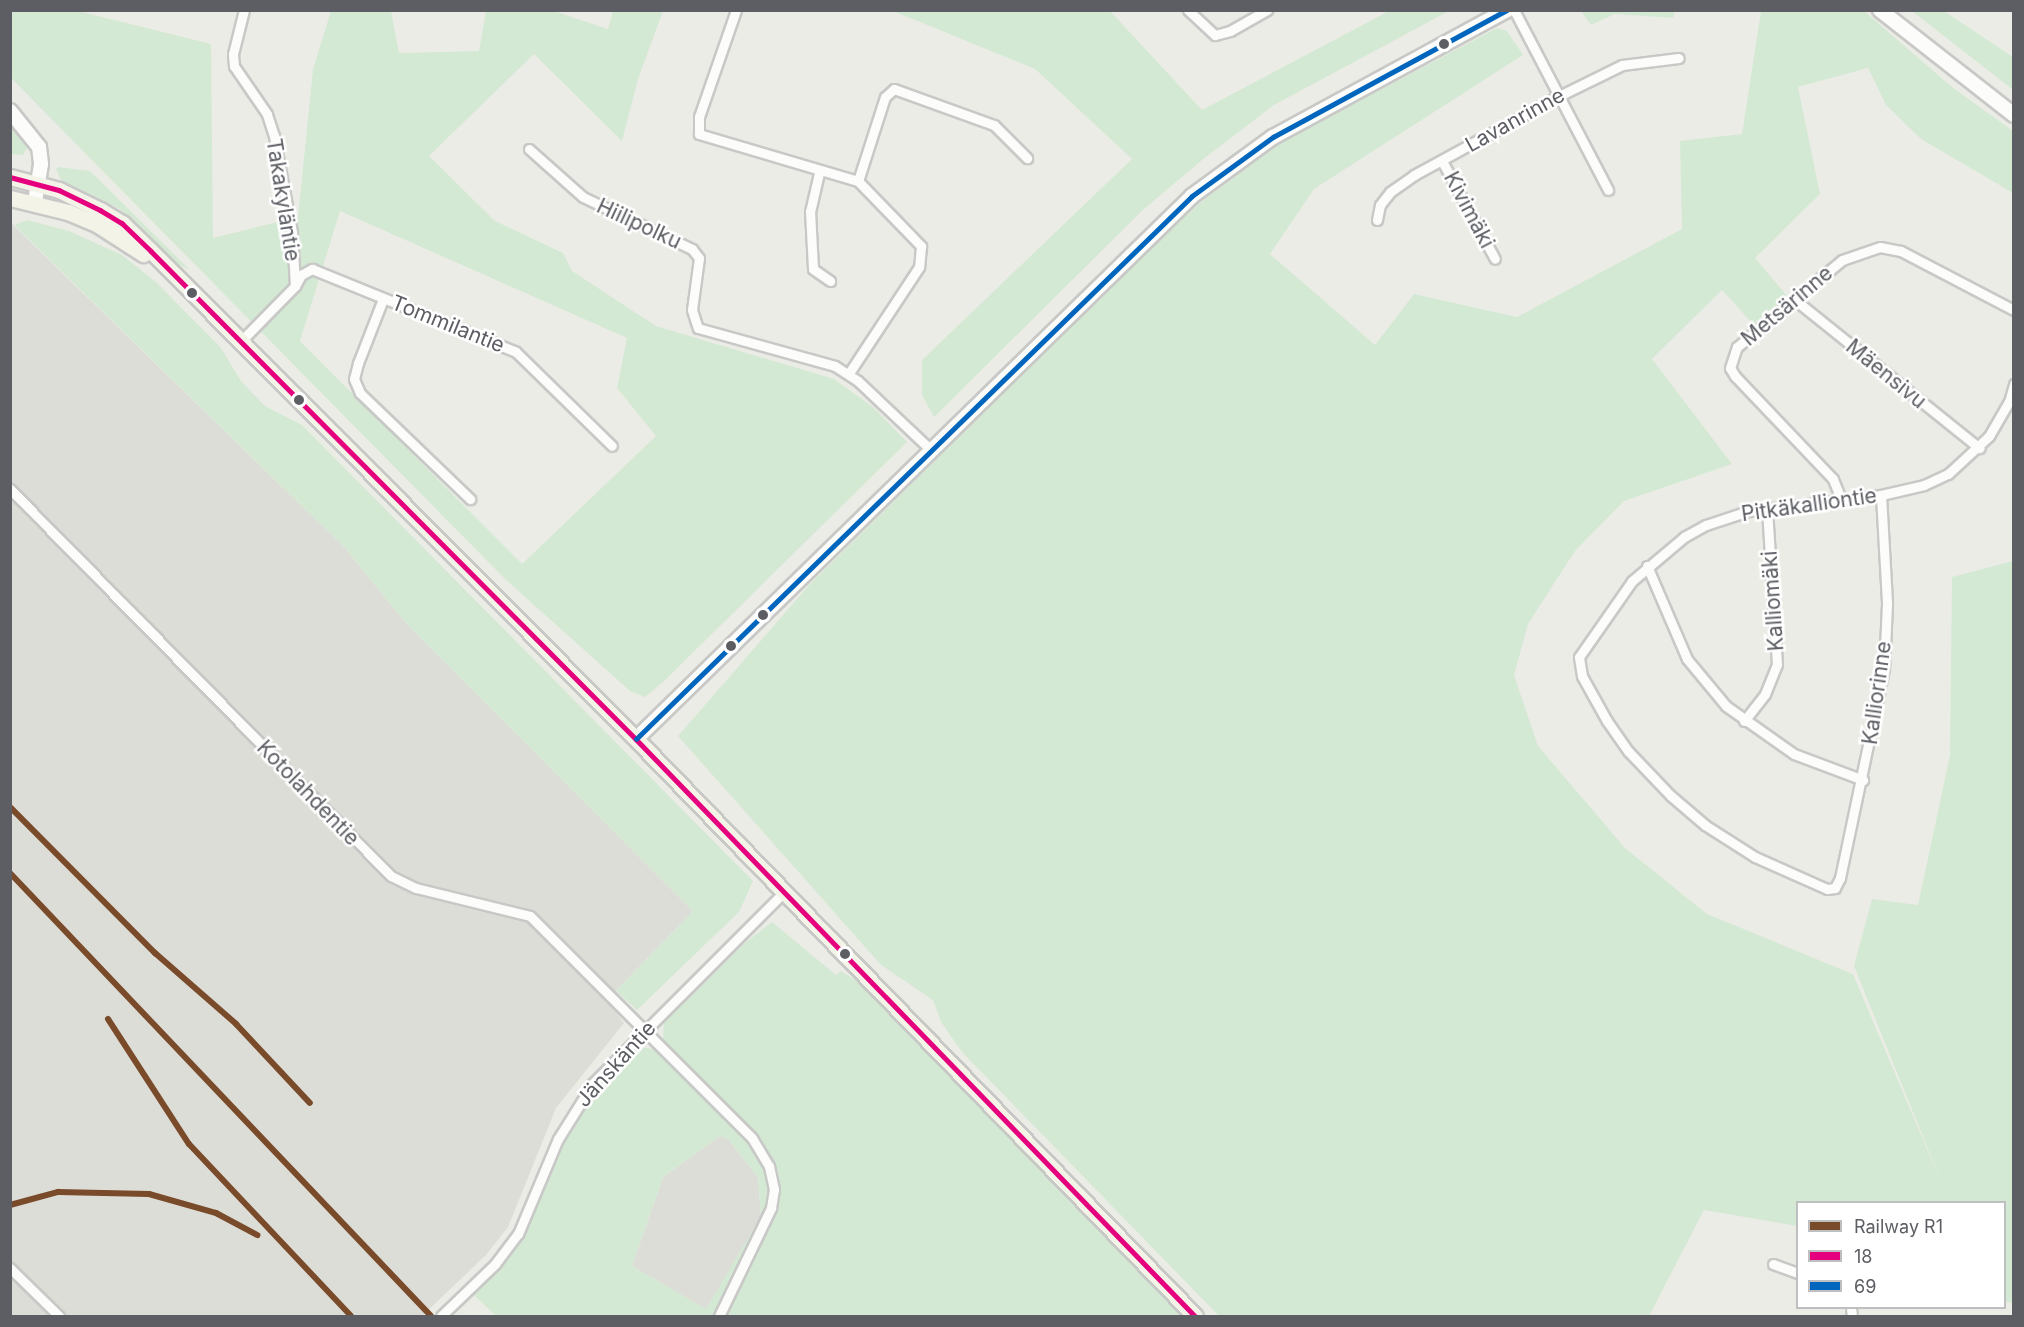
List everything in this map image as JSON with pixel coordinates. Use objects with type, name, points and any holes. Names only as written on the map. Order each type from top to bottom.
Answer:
[{"type":"main road","points":[[10,177],[39,183],[122,223],[636,739],[1195,1317]]},
{"type":"main road","points":[[10,198],[35,203],[98,225],[170,272]]},
{"type":"street","name":"Takakyläntie","points":[[239,343],[295,286],[292,232],[274,136],[267,114],[234,66],[233,54],[244,10]]},
{"type":"street","points":[[736,10],[699,117],[699,134],[819,173],[858,182],[915,237],[923,255],[849,373],[931,450]]},
{"type":"street","points":[[1188,10],[1215,35],[1230,31],[1267,10]]},
{"type":"street","points":[[636,739],[1157,228],[1233,164],[1328,105],[1507,10]]},
{"type":"street","points":[[1514,10],[1608,190]]},
{"type":"street","points":[[1880,10],[2013,115]]},
{"type":"street","name":"Lavanrinne","points":[[1377,220],[1380,205],[1390,192],[1559,96],[1622,65],[1679,58]]},
{"type":"street","points":[[858,182],[885,97],[894,89],[994,125],[1027,158]]},
{"type":"street","points":[[10,111],[39,147],[39,183],[35,203]]},
{"type":"street","name":"Hiilipolku","points":[[529,149],[583,197],[692,249],[699,258],[693,322],[698,328],[812,358],[849,373]]},
{"type":"street","name":"Kivimäki","points":[[1442,161],[1495,259]]},
{"type":"street","points":[[819,173],[810,211],[813,269],[830,281]]},
{"type":"street","name":"Metsärinne","points":[[1841,499],[1833,479],[1730,368],[1737,347],[1747,336],[1842,260],[1880,246],[1901,251],[2013,310]]},
{"type":"street","name":"Tommilantie","points":[[295,286],[302,275],[312,269],[516,352],[612,446]]},
{"type":"street","points":[[383,299],[354,378],[360,393],[470,499]]},
{"type":"street","name":"Mäensivu","points":[[1794,299],[1979,448]]},
{"type":"street","name":"Pitkäkalliontie","points":[[1835,888],[1814,886],[1782,872],[1705,825],[1651,775],[1606,721],[1582,676],[1579,657],[1632,580],[1647,566],[1706,525],[1767,508],[1881,495],[1924,485],[1948,474],[1979,448],[2011,403],[2013,384]]},
{"type":"street","name":"Kotolahdentie","points":[[10,489],[391,876],[416,888],[530,916],[752,1138],[769,1166],[774,1189],[766,1224],[719,1317]]},
{"type":"street","name":"Kalliorinne","points":[[1835,888],[1863,780],[1877,714],[1886,636],[1881,495]]},
{"type":"street","name":"Kalliomäki","points":[[1744,721],[1765,694],[1777,664],[1767,508]]},
{"type":"street","points":[[1647,566],[1687,659],[1726,706],[1744,721],[1794,754],[1863,780]]},
{"type":"street","name":"Jänskäntie","points":[[441,1317],[507,1249],[527,1216],[570,1116],[593,1083],[783,893]]},
{"type":"street","points":[[1773,1264],[1796,1273]]},
{"type":"street","points":[[10,1268],[59,1317]]},
{"type":"shaded area","points":[[10,222],[345,548],[405,622],[693,911],[607,1000],[624,1023],[556,1108],[508,1227],[486,1255],[422,1316],[11,1316]]},
{"type":"shaded area","points":[[720,1136],[728,1139],[758,1177],[761,1216],[707,1310],[632,1266],[663,1177]]},
{"type":"green space","points":[[10,11],[78,11],[211,44],[213,238],[298,217],[313,69],[331,11],[391,11],[399,53],[479,51],[486,11],[554,11],[608,29],[613,11],[663,11],[638,79],[622,141],[534,54],[429,156],[495,221],[563,253],[572,271],[656,326],[834,379],[873,407],[907,442],[664,681],[645,697],[630,691],[505,579],[11,78]],"holes":[[[340,211],[627,338],[617,388],[656,436],[522,564],[300,341]]]},
{"type":"green space","points":[[893,11],[1110,11],[1202,110],[1389,11],[1449,11],[1274,105],[1202,160],[1143,210],[934,417],[922,395],[922,360],[1132,159],[1035,69]]},
{"type":"green space","points":[[1581,11],[1675,11],[1673,18],[1615,14],[1591,25]]},
{"type":"green space","points":[[1761,11],[1864,11],[1952,87],[2013,131],[2013,193],[1921,139],[1886,105],[1868,68],[1798,87],[1820,194],[1755,258],[1787,296],[1753,324],[1722,290],[1652,359],[1732,464],[1624,501],[1575,551],[1528,624],[1514,675],[1538,746],[1625,848],[1707,914],[1853,974],[1944,1189],[1854,966],[1872,899],[1918,905],[1950,755],[1952,577],[2013,561],[2013,1303],[2006,1302],[2006,1201],[1796,1201],[1796,1226],[1704,1210],[1649,1316],[1219,1316],[962,1052],[941,1022],[933,1000],[881,965],[678,736],[810,584],[1149,250],[1201,202],[1282,142],[1497,28],[1507,31],[1523,55],[1314,189],[1270,254],[1375,345],[1414,294],[1517,317],[1682,229],[1680,141],[1742,134]]},
{"type":"green space","points":[[1912,11],[1944,11],[2013,57],[2013,90]]},
{"type":"green space","points":[[10,120],[29,145],[23,155],[11,154]]},
{"type":"green space","points":[[59,167],[90,171],[190,270],[175,263],[120,209],[61,180],[56,169]]},
{"type":"green space","points":[[27,220],[69,231],[122,255],[156,282],[221,348],[241,381],[265,406],[302,425],[753,881],[739,912],[637,1010],[616,991],[693,911],[405,622],[345,548],[14,225]]},
{"type":"green space","points":[[772,922],[836,975],[841,971],[857,981],[1185,1316],[496,1316],[474,1295],[522,1237],[562,1144],[589,1098],[637,1047],[655,1049],[663,1041],[664,1018],[723,960]],"holes":[[[720,1136],[728,1139],[758,1177],[761,1216],[706,1309],[632,1266],[663,1177]]]},
{"type":"rail line","name":"R1","points":[[10,807],[155,953],[236,1024],[310,1103]]},
{"type":"rail line","name":"R1","points":[[10,873],[431,1316]]},
{"type":"rail line","name":"R1","points":[[108,1019],[189,1144],[351,1316]]},
{"type":"rail line","name":"R1","points":[[10,1205],[58,1192],[149,1194],[216,1213],[257,1235]]},
{"type":"transit line","name":"69","points":[[636,739],[1192,196],[1273,137],[1507,10]]},
{"type":"transit line","name":"18","points":[[10,177],[59,190],[122,223],[636,739],[1195,1316]]}]
